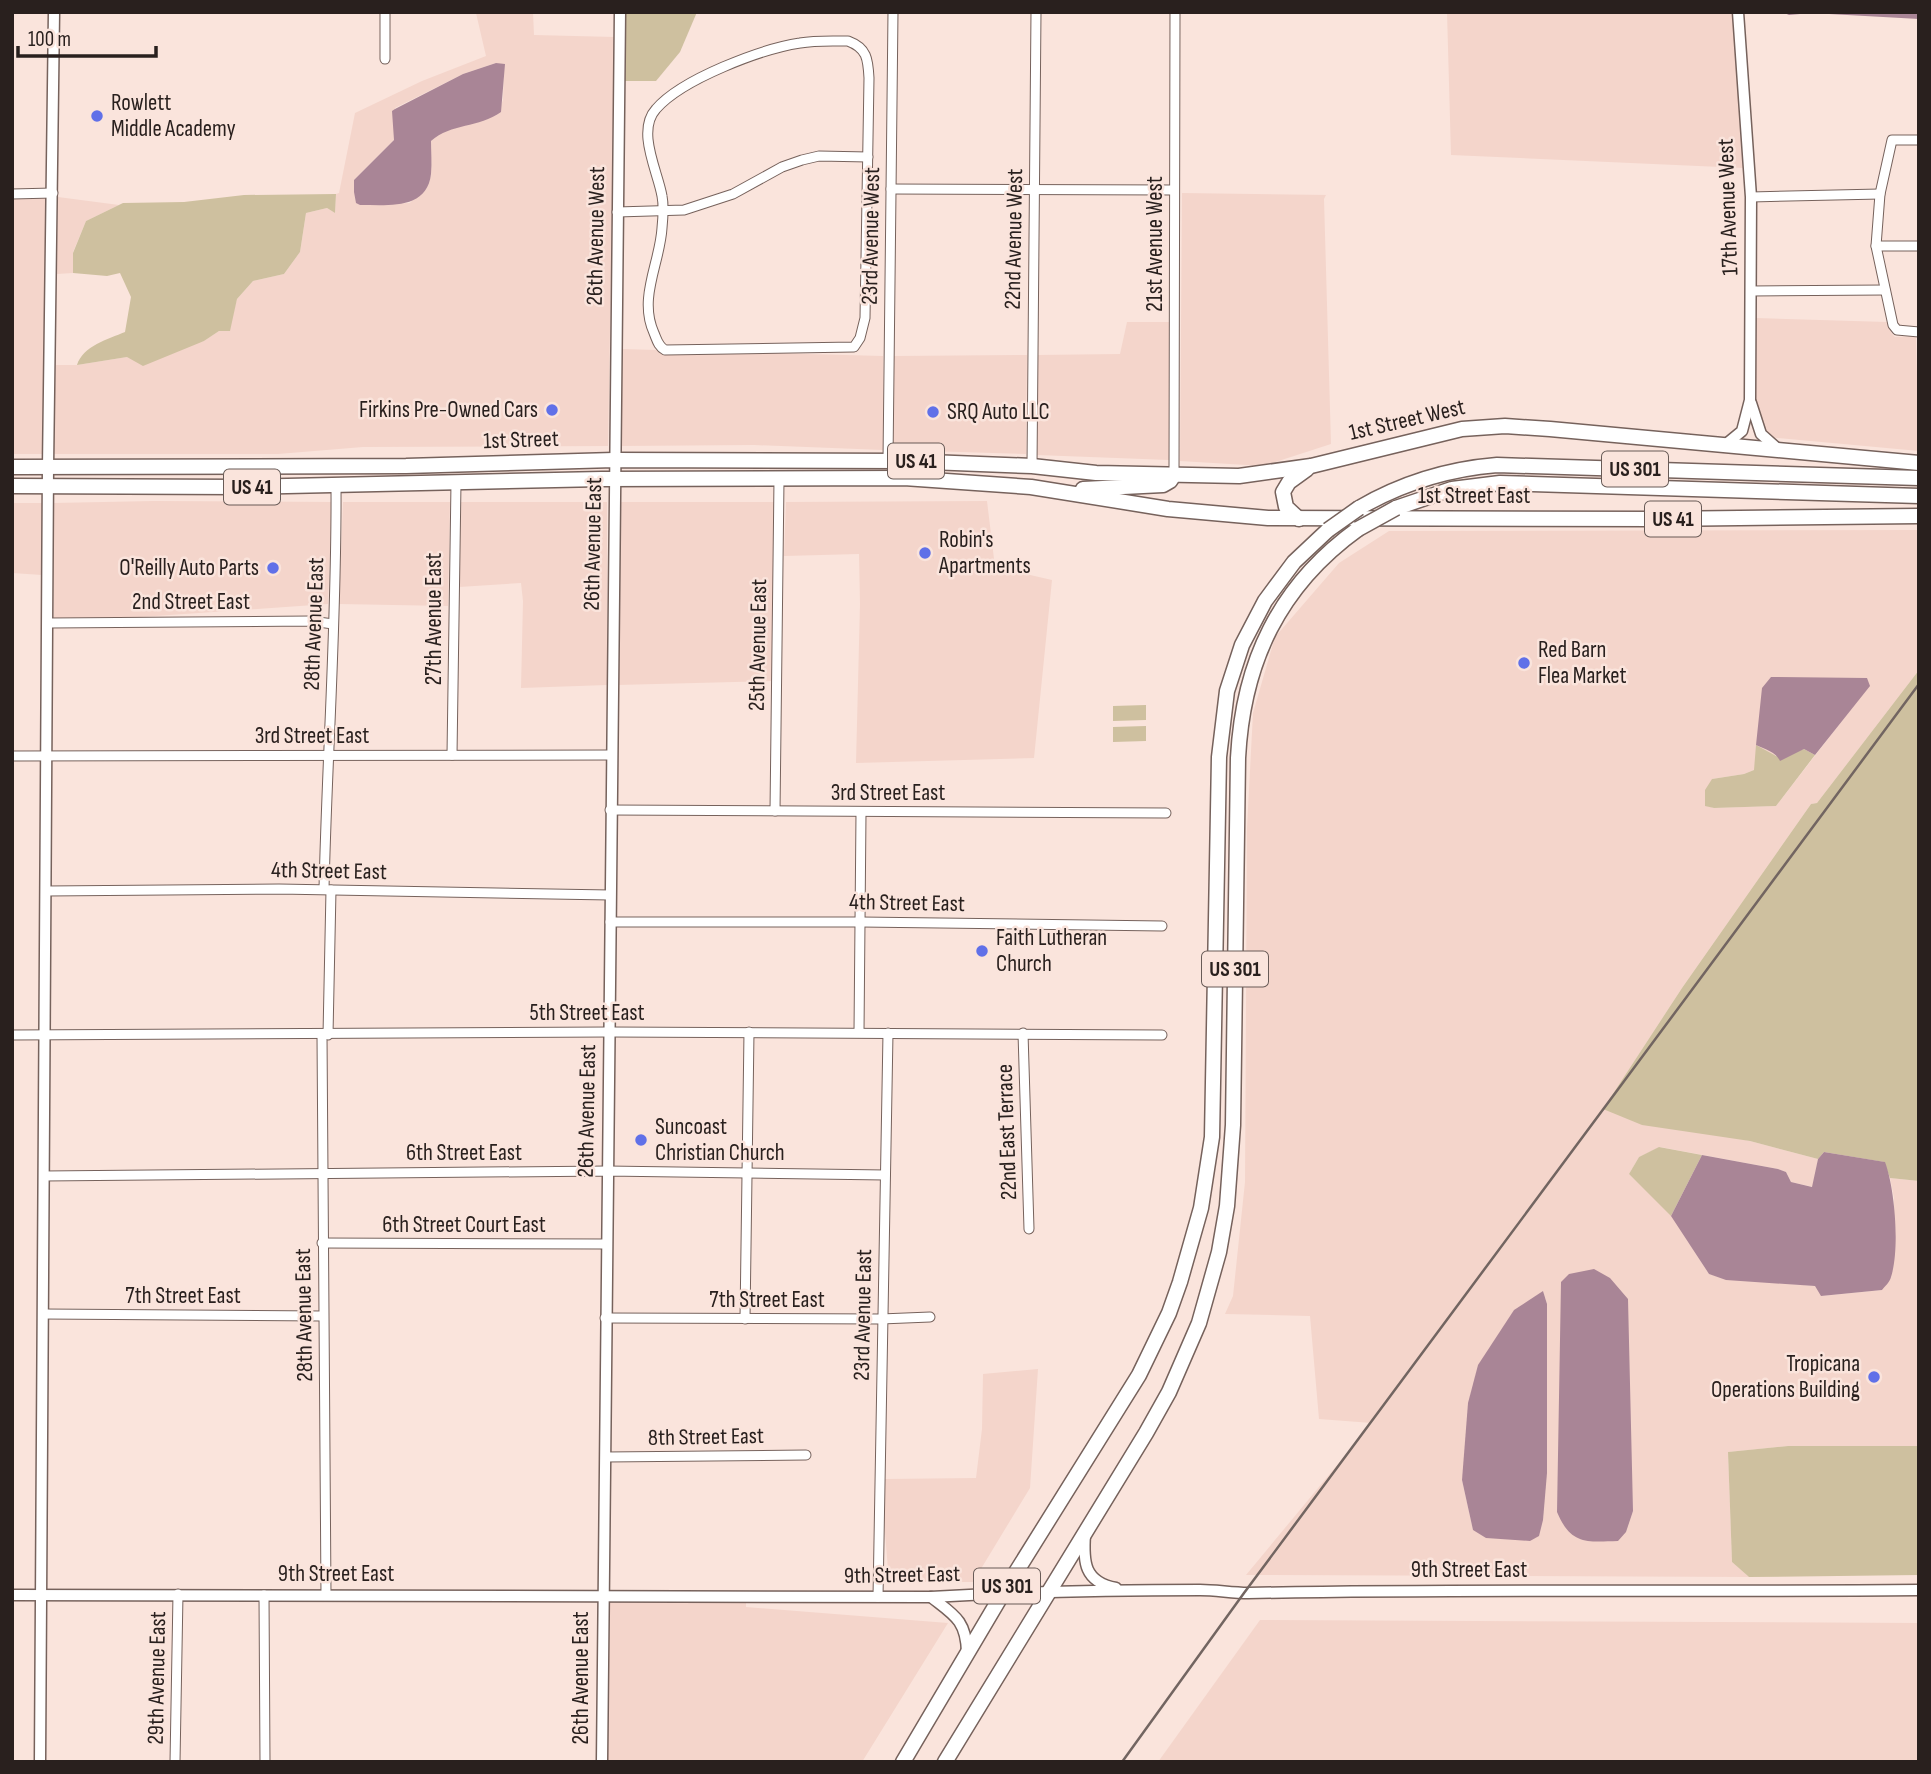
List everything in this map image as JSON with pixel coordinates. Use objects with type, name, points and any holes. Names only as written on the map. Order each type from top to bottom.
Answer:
[{"type":"main road","name":"1st Street West","points":[[1032,466],[1096,473],[1248,476],[1311,466],[1438,433],[1488,426],[1538,428],[1919,463]]},
{"type":"main road","name":"1st Street","points":[[12,467],[321,467],[614,460],[888,461],[1032,466]]},
{"type":"main road","points":[[336,485],[339,479],[346,476],[429,474],[454,465]]},
{"type":"main road","name":"US 301","points":[[903,1762],[1003,1593],[1139,1375],[1168,1313],[1187,1261],[1205,1185],[1214,1113],[1219,757],[1224,708],[1236,660],[1261,608],[1284,574],[1328,530],[1359,508],[1425,478],[1465,468],[1497,465],[1919,478]]},
{"type":"main road","points":[[848,478],[883,471],[1018,475],[1026,473],[1032,466],[1040,482],[1061,491],[1159,486],[1170,481],[1174,475]]},
{"type":"main road","points":[[1299,519],[1286,507],[1283,492],[1289,482],[1311,466]]},
{"type":"main road","points":[[188,486],[221,476],[312,475],[318,473],[321,467]]},
{"type":"main road","name":"1st Street","points":[[12,486],[336,485],[614,479],[848,478],[951,480],[1031,487]]},
{"type":"main road","name":"US 301","points":[[945,1762],[1146,1433],[1187,1354],[1210,1289],[1224,1229],[1230,1183],[1238,750],[1242,709],[1249,678],[1267,633],[1292,593],[1325,556],[1358,529],[1396,508],[1452,489],[1500,483],[1919,496]]},
{"type":"main road","name":"1st Street East","points":[[1031,487],[1186,512],[1299,519],[1919,516]]},
{"type":"street","points":[[40,1762],[48,467],[54,12]]},
{"type":"street","points":[[385,12],[385,59]]},
{"type":"street","name":"26th Avenue West","points":[[614,460],[620,12]]},
{"type":"street","name":"23rd Avenue West","points":[[888,461],[893,12]]},
{"type":"street","name":"22nd Avenue West","points":[[1032,466],[1036,12]]},
{"type":"street","name":"21st Avenue West","points":[[1174,475],[1175,12]]},
{"type":"street","name":"17th Avenue West","points":[[1725,445],[1742,432],[1751,400],[1751,197],[1738,12]]},
{"type":"street","points":[[848,41],[859,45],[868,57],[868,158],[865,318],[860,338],[854,347],[665,350],[659,346],[651,327],[648,305],[652,271],[662,237],[663,211],[663,198],[648,142],[650,120],[655,109],[679,90],[721,67],[801,43],[848,41]]},
{"type":"street","points":[[1919,140],[1892,140],[1880,194],[1876,247],[1893,325],[1897,330],[1919,331]]},
{"type":"street","points":[[617,212],[684,210],[733,194],[782,167],[819,156],[868,158]]},
{"type":"street","points":[[891,189],[1174,190]]},
{"type":"street","points":[[12,194],[52,193]]},
{"type":"street","points":[[1751,197],[1880,194]]},
{"type":"street","points":[[1876,247],[1919,247]]},
{"type":"street","points":[[1751,291],[1885,290]]},
{"type":"street","name":"17th Avenue West","points":[[1751,400],[1761,434],[1779,450]]},
{"type":"street","name":"26th Avenue East","points":[[602,1762],[614,460]]},
{"type":"street","name":"25th Avenue East","points":[[775,811],[779,480]]},
{"type":"street","name":"27th Avenue East","points":[[452,755],[456,483]]},
{"type":"street","name":"28th Avenue East","points":[[327,1595],[322,1173],[326,784],[330,755],[337,560],[336,485]]},
{"type":"street","name":"2nd Street East","points":[[49,623],[311,621],[333,624]]},
{"type":"street","name":"3rd Street East","points":[[12,756],[611,755]]},
{"type":"street","name":"3rd Street East","points":[[610,810],[1166,813]]},
{"type":"street","points":[[859,1032],[861,813]]},
{"type":"street","name":"4th Street East","points":[[47,891],[327,890],[610,895]]},
{"type":"street","name":"4th Street East","points":[[610,922],[1162,926]]},
{"type":"street","name":"5th Street East","points":[[12,1035],[610,1031],[1162,1035]]},
{"type":"street","points":[[745,1319],[749,1032]]},
{"type":"street","name":"23rd Avenue East","points":[[878,1597],[888,1033]]},
{"type":"street","name":"22nd East Terrace","points":[[1023,1033],[1029,1230]]},
{"type":"street","name":"6th Street East","points":[[44,1177],[607,1171],[885,1175]]},
{"type":"street","name":"6th Street Court East","points":[[322,1243],[606,1244]]},
{"type":"street","name":"7th Street East","points":[[43,1314],[323,1316]]},
{"type":"street","name":"7th Street East","points":[[606,1318],[930,1317]]},
{"type":"street","name":"8th Street East","points":[[606,1457],[806,1455]]},
{"type":"street","points":[[1085,1534],[1084,1554],[1091,1576],[1104,1586],[1132,1592]]},
{"type":"street","name":"9th Street East","points":[[12,1595],[931,1597],[1003,1593],[1205,1590],[1244,1593],[1919,1590]]},
{"type":"street","name":"29th Avenue East","points":[[175,1762],[178,1594]]},
{"type":"street","points":[[264,1595],[265,1762]]},
{"type":"street","points":[[931,1597],[956,1616],[964,1626],[967,1657]]},
{"type":"shaded area","points":[[533,12],[534,35],[615,37],[608,446],[363,447],[278,454],[53,454],[56,365],[77,365],[127,357],[204,341],[219,331],[229,330],[237,299],[253,281],[284,274],[300,252],[306,213],[327,208],[335,213],[336,194],[339,193],[355,113],[422,81],[486,56],[476,13]],"holes":[[[496,63],[504,67],[503,100],[497,115],[452,128],[431,141],[431,175],[410,203],[360,205],[354,180],[394,140],[395,108],[463,74]]]},
{"type":"shaded area","points":[[626,12],[697,12],[680,52],[656,81],[625,81]]},
{"type":"shaded area","points":[[1447,12],[1733,12],[1743,168],[1451,155]]},
{"type":"shaded area","points":[[1782,12],[1919,12],[1919,19],[1811,13],[1789,15]]},
{"type":"shaded area","points":[[496,63],[505,64],[501,112],[484,121],[447,131],[431,141],[431,174],[428,186],[422,194],[414,200],[394,205],[356,203],[354,180],[394,140],[392,111],[463,74]]},
{"type":"shaded area","points":[[1182,193],[1330,195],[1326,195],[1324,199],[1331,444],[1263,466],[1180,461]]},
{"type":"shaded area","points":[[336,194],[335,213],[327,208],[306,213],[300,252],[284,274],[253,281],[237,299],[230,331],[219,331],[204,341],[143,366],[127,357],[77,365],[90,348],[125,332],[131,297],[120,273],[107,276],[73,273],[73,253],[86,221],[123,203],[184,202],[244,195]]},
{"type":"shaded area","points":[[58,197],[119,205],[86,221],[73,252],[73,273],[57,274]]},
{"type":"shaded area","points":[[12,198],[47,198],[42,454],[12,454]]},
{"type":"shaded area","points":[[1756,318],[1887,322],[1895,337],[1916,336],[1919,451],[1767,437],[1756,400]]},
{"type":"shaded area","points":[[1127,322],[1169,322],[1169,460],[1037,455],[1037,355],[1120,354]]},
{"type":"shaded area","points":[[621,349],[657,350],[665,354],[883,356],[883,450],[754,445],[619,446]]},
{"type":"shaded area","points":[[1027,355],[1026,454],[893,450],[894,356]]},
{"type":"shaded area","points":[[987,501],[995,567],[1052,580],[1034,758],[856,763],[859,554],[784,556],[786,502]]},
{"type":"shaded area","points":[[332,502],[328,604],[141,617],[54,618],[53,503]]},
{"type":"shaded area","points":[[343,502],[450,502],[448,606],[339,604]]},
{"type":"shaded area","points":[[461,502],[607,502],[607,685],[521,688],[521,583],[459,587]]},
{"type":"shaded area","points":[[618,502],[775,502],[772,681],[617,685]]},
{"type":"shaded area","points":[[12,503],[42,503],[43,618],[42,575],[12,573]]},
{"type":"shaded area","points":[[1919,530],[1919,670],[1817,803],[1811,804],[1682,988],[1603,1109],[1750,1141],[1818,1159],[1813,1187],[1791,1182],[1786,1172],[1778,1169],[1660,1147],[1639,1157],[1629,1174],[1669,1212],[1709,1274],[1726,1279],[1816,1286],[1822,1296],[1882,1290],[1894,1253],[1894,1198],[1890,1178],[1919,1181],[1919,1446],[1788,1446],[1728,1452],[1732,1562],[1749,1577],[1246,1575],[1372,1423],[1319,1419],[1310,1316],[1225,1314],[1233,1296],[1245,1182],[1247,828],[1253,713],[1275,637],[1339,563],[1389,531]],"holes":[[[1869,686],[1776,806],[1714,808],[1705,805],[1712,779],[1754,770]],[[1543,1291],[1547,1304],[1547,1473],[1530,1541],[1473,1530],[1462,1480]],[[1631,1485],[1633,1511],[1618,1541],[1582,1540]]]},
{"type":"shaded area","points":[[1919,670],[1919,1181],[1890,1178],[1884,1162],[1824,1152],[1818,1159],[1750,1141],[1642,1125],[1603,1109],[1682,988],[1811,804],[1817,803]]},
{"type":"shaded area","points":[[1771,677],[1867,678],[1870,686],[1815,755],[1804,749],[1780,761],[1773,753],[1756,745],[1762,688]]},
{"type":"shaded area","points":[[1146,705],[1146,720],[1113,721],[1113,706]]},
{"type":"shaded area","points":[[1146,726],[1146,741],[1113,742],[1113,727]]},
{"type":"shaded area","points":[[1756,745],[1778,757],[1804,749],[1815,755],[1776,806],[1705,806],[1705,790],[1712,779],[1754,770]]},
{"type":"shaded area","points":[[1659,1147],[1702,1155],[1671,1216],[1629,1174],[1639,1157]]},
{"type":"shaded area","points":[[1824,1152],[1885,1162],[1891,1187],[1896,1235],[1891,1277],[1882,1290],[1821,1296],[1815,1286],[1726,1280],[1709,1274],[1671,1216],[1702,1155],[1778,1169],[1786,1172],[1791,1182],[1812,1187],[1818,1159]]},
{"type":"shaded area","points":[[1594,1269],[1610,1278],[1628,1299],[1633,1511],[1626,1532],[1618,1541],[1588,1541],[1574,1536],[1562,1523],[1557,1512],[1561,1282],[1569,1274]]},
{"type":"shaded area","points":[[1543,1291],[1547,1304],[1547,1473],[1543,1520],[1539,1536],[1530,1541],[1486,1538],[1473,1530],[1462,1480],[1468,1403],[1478,1365],[1514,1310]]},
{"type":"shaded area","points":[[1038,1369],[1030,1488],[973,1582],[889,1582],[884,1520],[885,1479],[976,1478],[982,1429],[983,1374]]},
{"type":"shaded area","points":[[1788,1446],[1919,1446],[1919,1575],[1749,1577],[1732,1562],[1728,1452]]},
{"type":"shaded area","points":[[608,1601],[746,1601],[746,1607],[948,1623],[862,1762],[607,1762]]},
{"type":"shaded area","points":[[1260,1620],[1919,1623],[1919,1762],[1158,1762]]},
{"type":"railway","points":[[1122,1762],[1244,1593],[1919,684]]},
{"type":"place","name":"Rowlett Middle Academy","points":[[97,116]]},
{"type":"place","name":"Firkins Pre-Owned Cars","points":[[552,410]]},
{"type":"place","name":"SRQ Auto LLC","points":[[933,412]]},
{"type":"place","name":"Robin's Apartments","points":[[925,553]]},
{"type":"place","name":"O'Reilly Auto Parts","points":[[273,568]]},
{"type":"place","name":"Red Barn Flea Market","points":[[1524,663]]},
{"type":"place","name":"Faith Lutheran Church","points":[[982,951]]},
{"type":"place","name":"Suncoast Christian Church","points":[[641,1140]]},
{"type":"place","name":"Tropicana Operations Building","points":[[1874,1377]]}]
